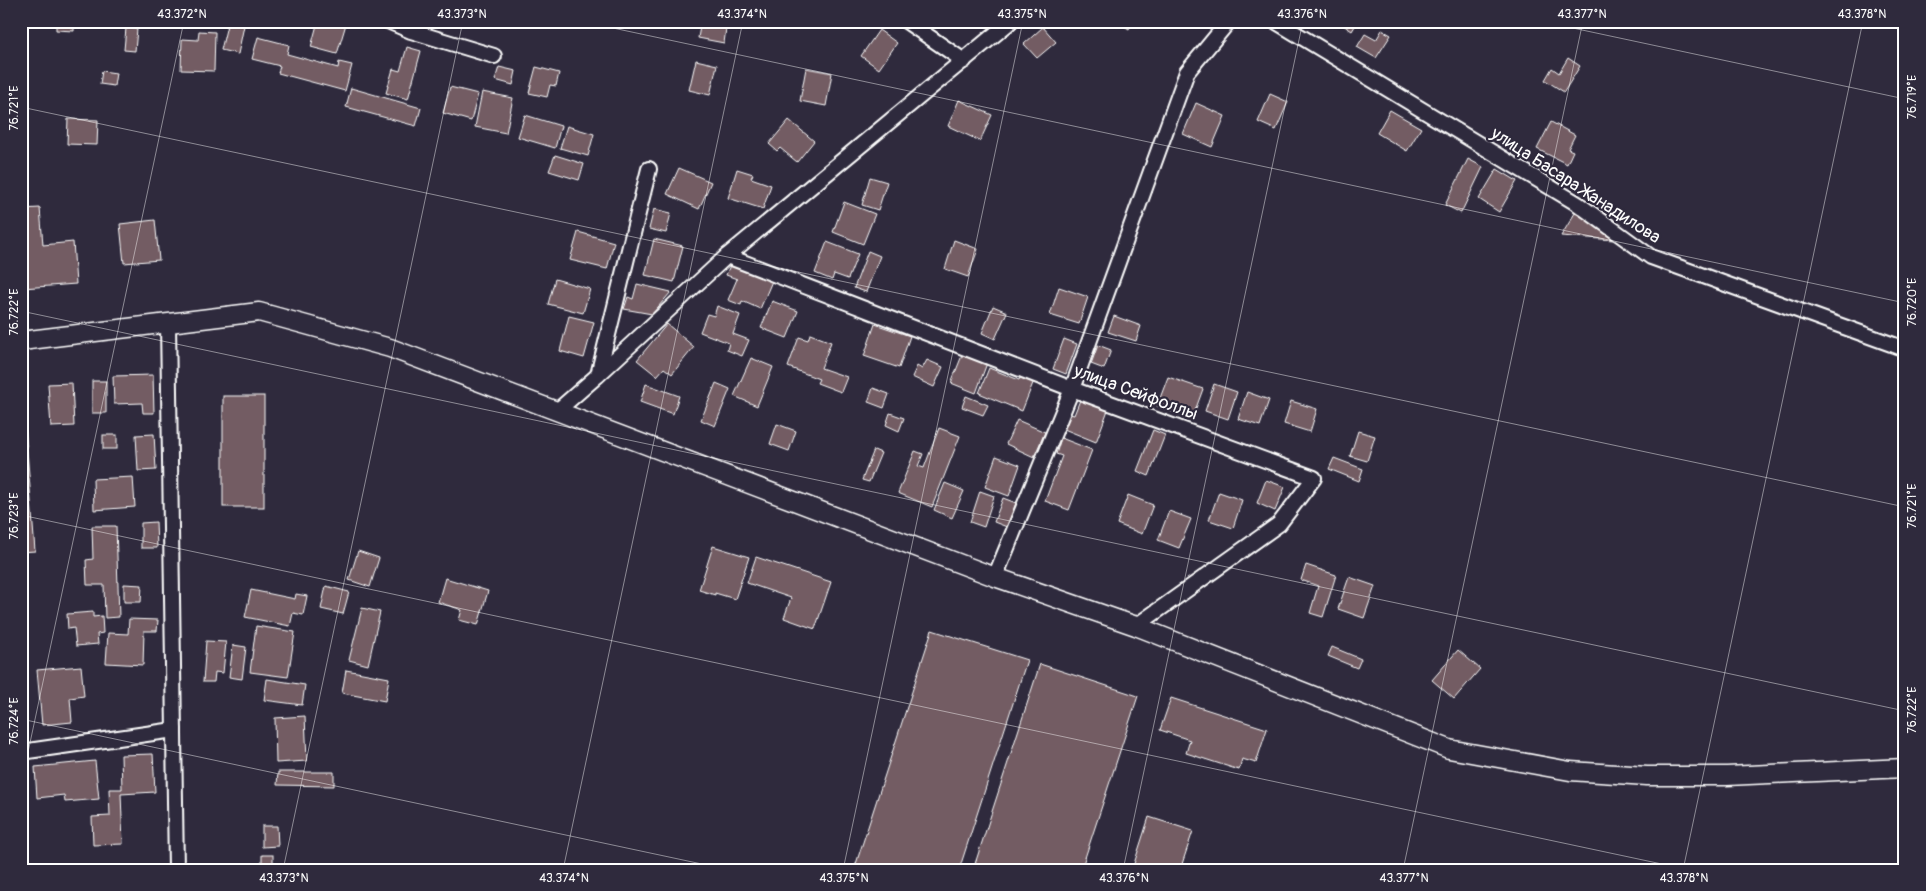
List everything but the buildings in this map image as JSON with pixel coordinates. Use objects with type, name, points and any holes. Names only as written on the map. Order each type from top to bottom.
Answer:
[{"type":"street","points":[[388,21],[410,31],[494,56]]},
{"type":"street","points":[[906,21],[964,61]]},
{"type":"street","points":[[557,411],[727,256],[1011,21]]},
{"type":"street","points":[[995,577],[1072,389],[1187,72],[1230,21]]},
{"type":"street","name":"улица Басара Жанадилова","points":[[1275,21],[1578,204],[1652,257],[1905,349]]},
{"type":"street","points":[[597,376],[649,169]]},
{"type":"street","name":"улица Сейфоллы","points":[[727,256],[1072,389],[1314,478],[1279,524],[1136,626]]},
{"type":"street","points":[[21,341],[259,312],[390,348],[995,577],[1136,626],[1449,749],[1570,771],[1647,776],[1727,776],[1905,768]]},
{"type":"street","points":[[168,323],[176,870]]},
{"type":"street","points":[[21,752],[174,730]]},
{"type":"water","points":[[1710,21],[1820,21],[1765,26]]}]
